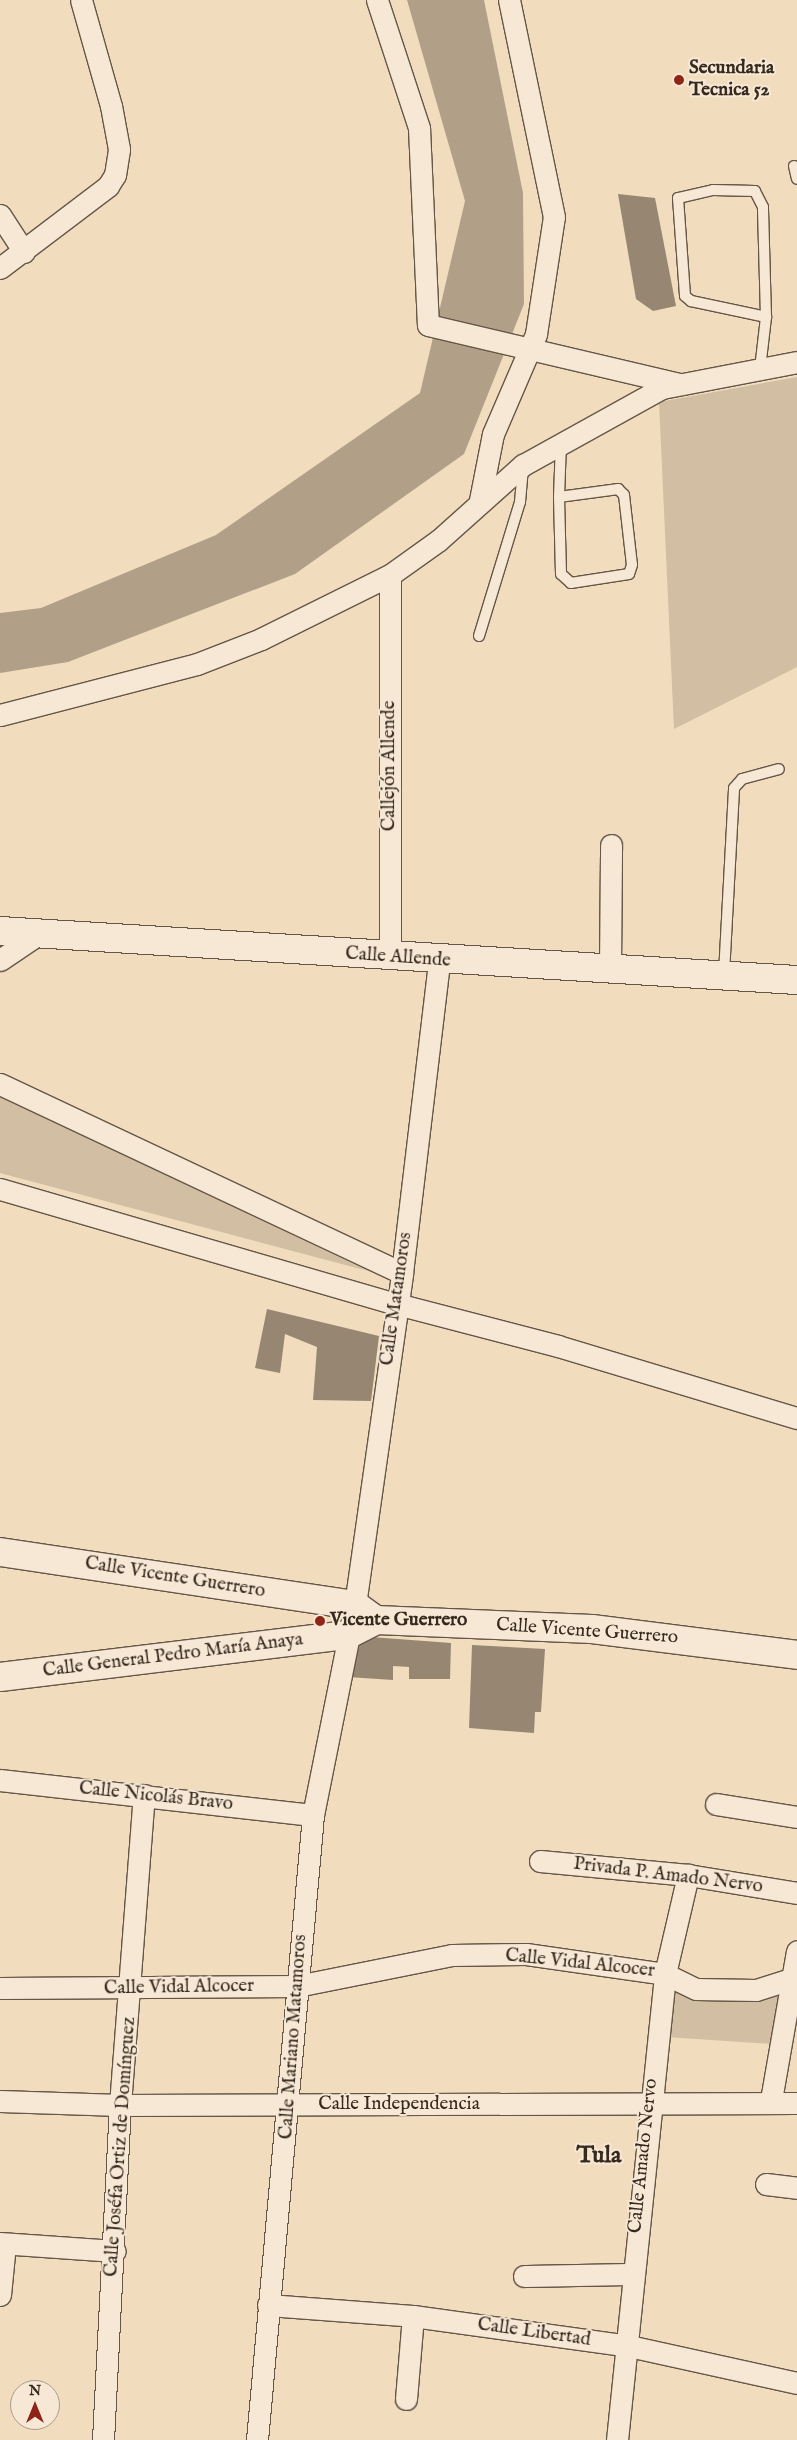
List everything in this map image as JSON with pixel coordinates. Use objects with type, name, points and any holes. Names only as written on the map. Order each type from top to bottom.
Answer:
[{"type":"street","points":[[0,268],[24,252],[108,186],[115,174],[119,148],[80,0]]},
{"type":"street","points":[[377,0],[419,128],[428,325],[680,385]]},
{"type":"street","points":[[480,500],[492,434],[524,348],[539,316],[554,217],[510,0]]},
{"type":"street","points":[[0,215],[24,252]]},
{"type":"street","points":[[0,715],[197,664],[261,639],[390,575],[439,540],[480,500],[523,465],[562,441],[662,388],[797,362]]},
{"type":"street","name":"Callejón Allende","points":[[390,575],[390,957]]},
{"type":"street","points":[[610,968],[611,845]]},
{"type":"street","name":"Calle Allende","points":[[0,931],[439,961],[610,968],[797,980]]},
{"type":"street","points":[[0,960],[40,933]]},
{"type":"street","name":"Calle Matamoros","points":[[365,1612],[397,1304],[439,961]]},
{"type":"street","points":[[0,1084],[402,1273]]},
{"type":"street","points":[[0,1189],[397,1304],[558,1346],[797,1418]]},
{"type":"street","name":"Calle Vicente Guerrero","points":[[0,1552],[365,1612],[592,1629],[797,1655]]},
{"type":"street","name":"Calle Vicente Guerrero","points":[[347,1635],[365,1612]]},
{"type":"street","name":"Calle General Pedro María Anaya","points":[[0,1677],[347,1635]]},
{"type":"street","name":"Calle Mariano Matamoros","points":[[257,2440],[268,2305],[290,2105],[297,1986],[313,1815],[347,1635]]},
{"type":"street","name":"Calle Nicolás Bravo","points":[[0,1780],[313,1815]]},
{"type":"street","name":"Calle Joséfa Ortiz de Domínguez","points":[[103,2440],[115,2251],[120,2105],[131,1989],[144,1795]]},
{"type":"street","points":[[716,1804],[797,1817]]},
{"type":"street","name":"Privada P. Amado Nervo","points":[[540,1861],[688,1875],[797,1893]]},
{"type":"street","name":"Calle Amado Nervo","points":[[617,2440],[629,2346],[631,2274],[666,1974],[688,1875]]},
{"type":"street","points":[[771,2100],[795,1977],[797,1951]]},
{"type":"street","name":"Calle Vidal Alcocer","points":[[0,1988],[131,1989],[297,1986],[452,1955],[526,1954],[666,1974],[696,1989],[756,1990],[795,1977]]},
{"type":"street","name":"Calle Independencia","points":[[0,2101],[120,2105],[650,2104],[771,2100],[797,2103]]},
{"type":"street","points":[[766,2184],[797,2188]]},
{"type":"street","points":[[0,2295],[3,2244],[115,2251]]},
{"type":"street","points":[[524,2276],[631,2274]]},
{"type":"street","name":"Calle Libertad","points":[[268,2305],[412,2316],[629,2346],[797,2383]]},
{"type":"street","points":[[406,2399],[412,2316]]},
{"type":"lane","points":[[794,166],[797,179]]},
{"type":"lane","points":[[760,369],[766,317],[763,207],[756,191],[713,190],[678,198],[685,296],[691,301],[766,317]]},
{"type":"lane","points":[[559,496],[618,489],[624,495],[632,565],[629,574],[571,583],[561,574],[559,496],[562,441]]},
{"type":"lane","points":[[479,636],[520,502],[523,465]]},
{"type":"lane","points":[[724,975],[734,788],[742,779],[780,769]]},
{"type":"shaded area","points":[[407,0],[484,0],[523,193],[524,304],[464,454],[295,574],[68,662],[0,673],[0,613],[41,608],[216,535],[420,393],[465,201]]},
{"type":"shaded area","points":[[797,377],[797,667],[674,729],[659,402]]},
{"type":"shaded area","points":[[0,1096],[368,1271],[0,1173]]},
{"type":"shaded area","points":[[673,1987],[696,1999],[755,2002],[782,1988],[773,2044],[666,2037]]},
{"type":"building","points":[[618,194],[655,198],[676,306],[653,311],[636,299]]},
{"type":"building","points":[[267,1309],[379,1336],[371,1401],[313,1400],[317,1347],[285,1334],[280,1373],[255,1368]]},
{"type":"building","points":[[358,1636],[451,1643],[450,1679],[409,1679],[409,1667],[393,1666],[393,1680],[348,1677]]},
{"type":"building","points":[[472,1645],[545,1649],[541,1712],[535,1712],[534,1733],[469,1728]]},
{"type":"place","name":"Secundaria Tecnica 52","points":[[679,80]]},
{"type":"place","name":"Vicente Guerrero","points":[[320,1621]]},
{"type":"district","name":"Tula","points":[[599,2156]]}]
